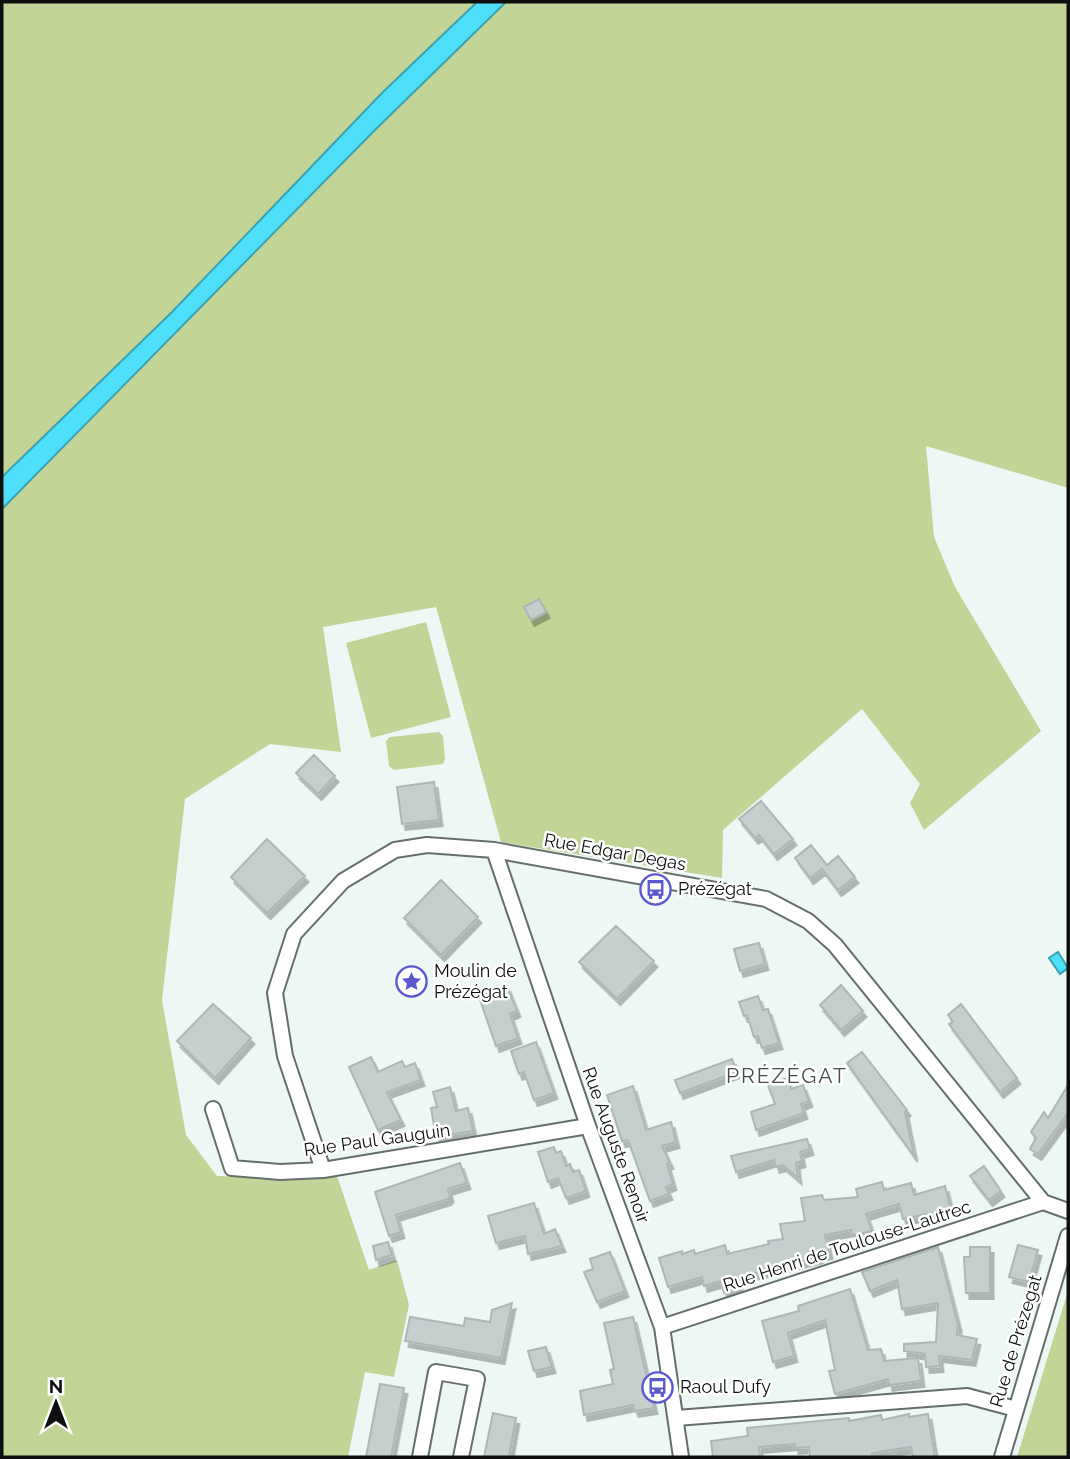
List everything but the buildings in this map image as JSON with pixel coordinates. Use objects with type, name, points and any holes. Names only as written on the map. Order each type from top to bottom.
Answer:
[{"type":"street","name":"Rue Edgar Degas","points":[[323,1170],[285,1056],[275,993],[294,934],[343,881],[396,850],[427,845],[494,850],[766,899],[808,921],[835,945],[1044,1202]]},
{"type":"street","name":"Rue Auguste Renoir","points":[[494,850],[588,1126],[662,1327],[681,1457]]},
{"type":"street","name":"Rue Paul Gauguin","points":[[213,1109],[232,1168],[280,1172],[323,1170],[588,1126]]},
{"type":"street","points":[[1044,1202],[1068,1211]]},
{"type":"street","name":"Rue Henri de Toulouse-Lautrec","points":[[662,1327],[1044,1202]]},
{"type":"street","name":"Rue de Prézegat","points":[[1002,1457],[1068,1236]]},
{"type":"street","points":[[419,1457],[436,1372],[477,1379],[461,1457]]},
{"type":"street","points":[[676,1418],[967,1396],[1016,1409]]},
{"type":"green space","points":[[2,2],[477,2],[382,93],[172,312],[2,477]]},
{"type":"green space","points":[[506,2],[1068,2],[1068,488],[926,446],[934,537],[955,587],[1041,731],[924,830],[910,803],[920,784],[862,709],[723,830],[722,878],[501,842],[436,607],[323,627],[341,752],[270,744],[185,799],[162,1000],[186,1135],[217,1176],[337,1176],[369,1270],[397,1260],[409,1305],[394,1377],[365,1372],[348,1457],[2,1457],[2,509],[374,131]]},
{"type":"green space","points":[[426,622],[451,717],[371,738],[346,643]]},
{"type":"green space","points":[[439,732],[443,736],[443,764],[394,770],[389,766],[386,741],[390,737]]},
{"type":"green space","points":[[1068,1291],[1068,1457],[1017,1457]]},
{"type":"water","points":[[477,2],[506,2],[374,131],[2,509],[2,477],[172,312],[382,93]]},
{"type":"water","points":[[1058,952],[1068,968],[1060,974],[1049,958]]},
{"type":"place","name":"Prézégat","points":[[655,889]]},
{"type":"place","name":"Moulin de Prézégat","points":[[411,981]]},
{"type":"place","name":"Raoul Dufy","points":[[657,1387]]},
{"type":"district","name":"PRÉZÉGAT","points":[[787,1076]]}]
